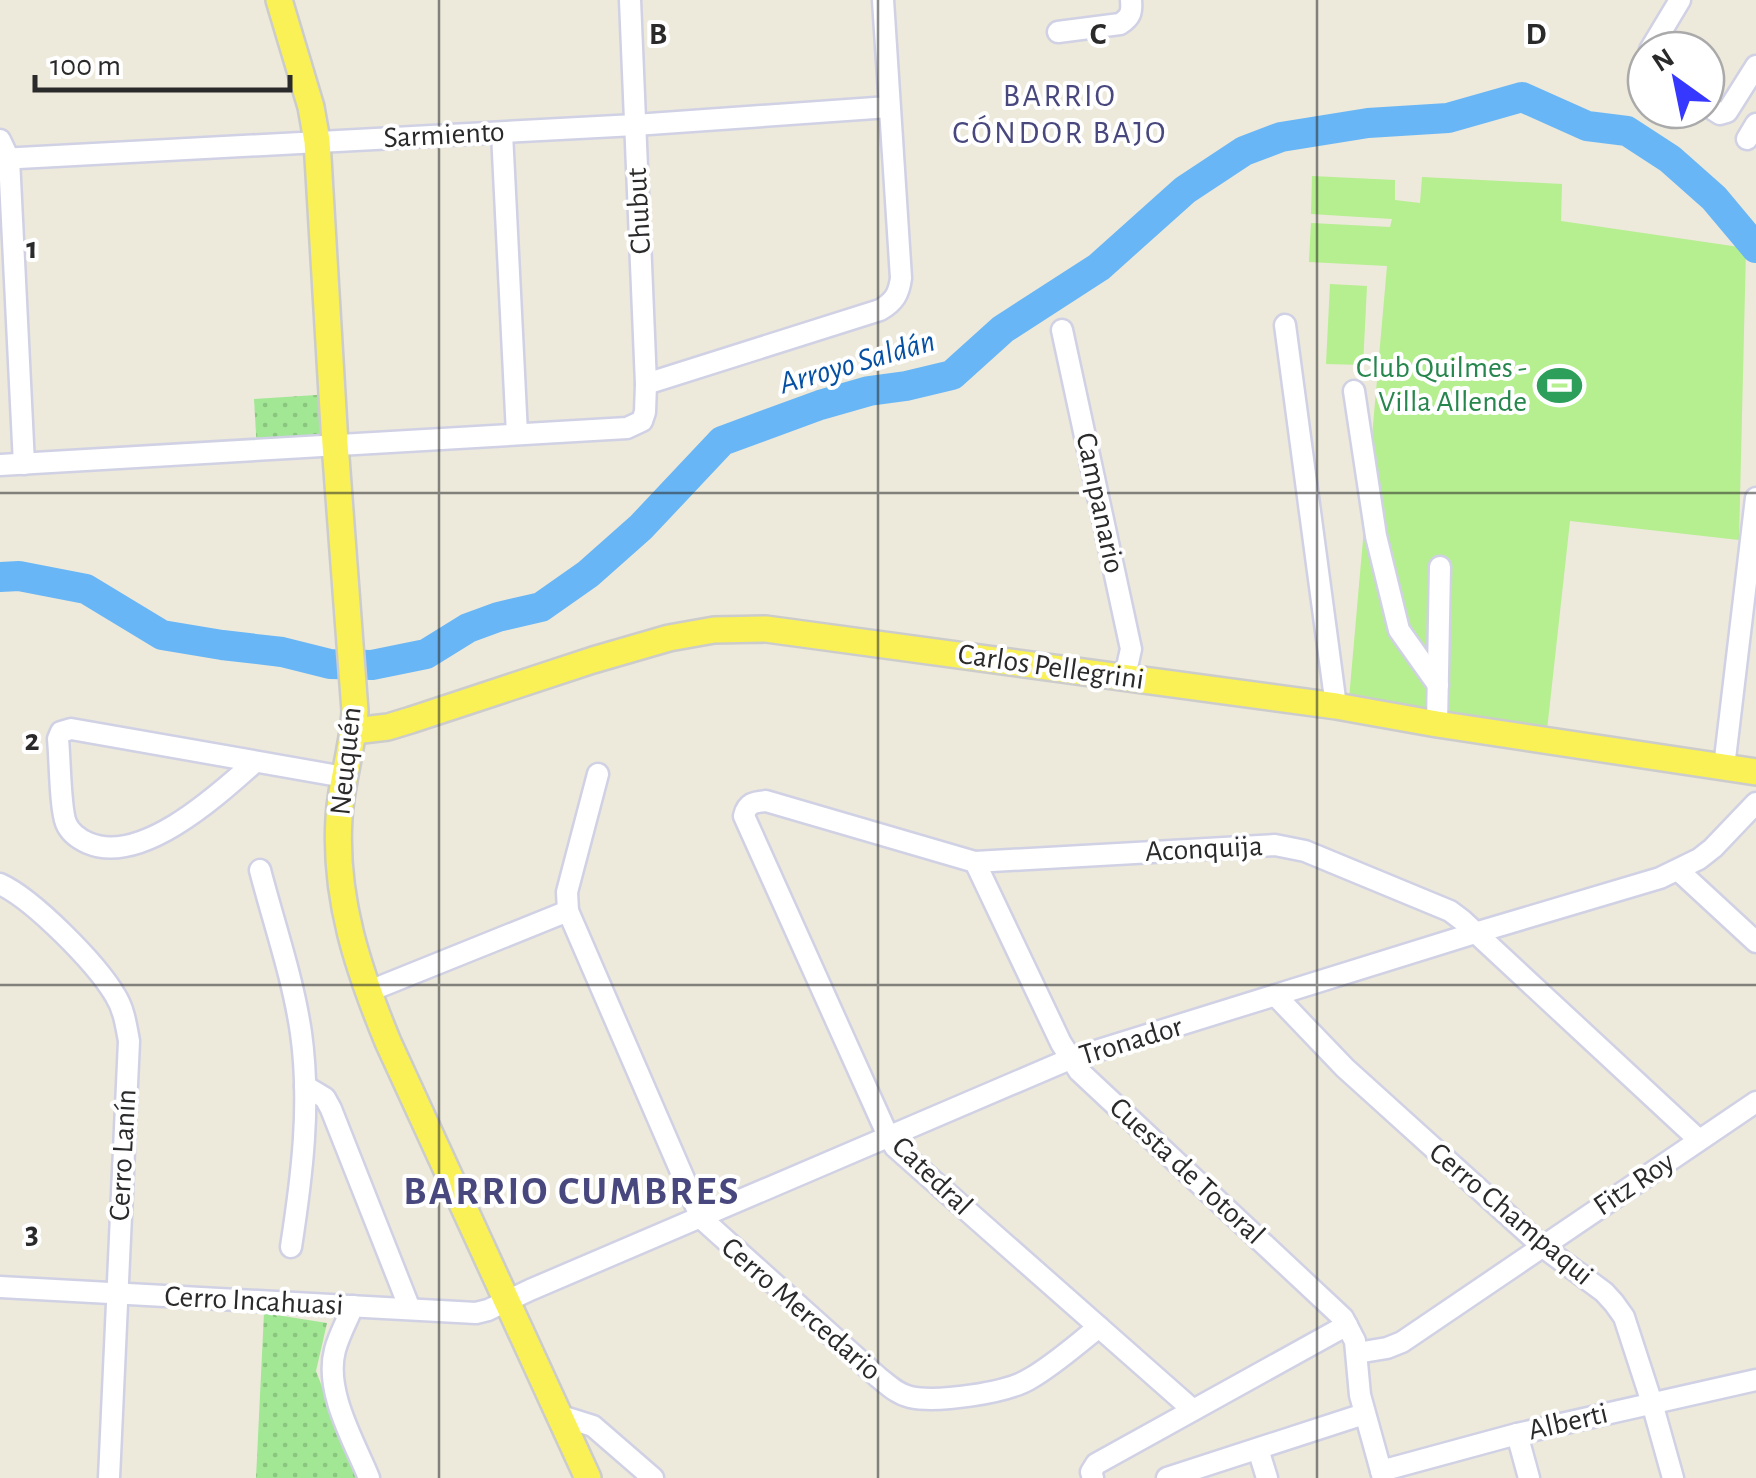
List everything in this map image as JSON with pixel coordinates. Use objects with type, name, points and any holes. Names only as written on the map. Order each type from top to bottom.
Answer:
[{"type":"main road","name":"Neuquén","points":[[279,0],[317,141],[354,687],[354,731],[344,776],[338,845],[340,886],[351,942],[395,1059],[588,1478]]},
{"type":"main road","name":"Carlos Pellegrini","points":[[354,731],[388,727],[628,650],[714,630],[766,630],[1336,706],[1756,772]]},
{"type":"street","name":"Chubut","points":[[517,434],[627,428],[642,422],[646,412],[630,0]]},
{"type":"street","points":[[646,384],[880,310],[896,297],[901,278],[883,0]]},
{"type":"street","points":[[1058,32],[1120,24],[1132,12],[1131,0]]},
{"type":"street","points":[[1662,30],[1680,0]]},
{"type":"street","points":[[1726,112],[1756,66]]},
{"type":"street","name":"Sarmiento","points":[[3,153],[502,133],[889,107]]},
{"type":"street","points":[[0,465],[517,434],[502,133]]},
{"type":"street","points":[[3,153],[24,464]]},
{"type":"street","points":[[1285,326],[1336,706]]},
{"type":"street","name":"Campanario","points":[[1062,330],[1131,649],[1125,676]]},
{"type":"street","points":[[1354,391],[1376,536],[1400,630],[1438,685]]},
{"type":"street","points":[[1724,767],[1756,498]]},
{"type":"street","points":[[1437,724],[1440,567]]},
{"type":"street","points":[[255,762],[220,792],[156,836],[98,848],[78,839],[65,822],[58,738],[70,729],[344,776]]},
{"type":"street","points":[[367,992],[568,910],[567,892],[598,774]]},
{"type":"street","name":"Aconquija","points":[[744,816],[746,808],[754,802],[766,801],[975,862],[1274,844],[1305,851],[1450,911],[1699,1140]]},
{"type":"street","name":"Tronador","points":[[507,1302],[1070,1060],[1660,878],[1713,848],[1756,803]]},
{"type":"street","name":"Catedral","points":[[744,816],[895,1146],[1193,1410]]},
{"type":"street","name":"Cuesta de Totoral","points":[[975,862],[1070,1060],[1333,1307],[1347,1325],[1356,1341],[1360,1395],[1382,1474]]},
{"type":"street","points":[[260,870],[301,1034],[303,1168],[292,1247]]},
{"type":"street","points":[[1678,870],[1756,942]]},
{"type":"street","name":"Cerro Lanín","points":[[0,884],[28,900],[85,958],[114,992],[122,1008],[128,1041],[109,1478]]},
{"type":"street","name":"Cerro Mercedario","points":[[568,910],[701,1218],[878,1377],[911,1397],[990,1394],[1031,1379],[1100,1327]]},
{"type":"street","name":"Cerro Champaqui","points":[[1276,996],[1345,1068],[1543,1247],[1614,1303],[1624,1318],[1673,1478]]},
{"type":"street","points":[[304,1086],[325,1098],[331,1108],[410,1308]]},
{"type":"street","name":"Fitz Roy","points":[[1357,1353],[1402,1342],[1756,1102]]},
{"type":"street","name":"Cerro Incahuasi","points":[[0,1286],[476,1313],[507,1302]]},
{"type":"street","points":[[353,1306],[335,1351],[332,1372],[335,1395],[369,1478]]},
{"type":"street","points":[[1093,1478],[1091,1472],[1096,1464],[1347,1325]]},
{"type":"street","name":"Alberti","points":[[1382,1474],[1517,1434],[1756,1380]]},
{"type":"street","points":[[1167,1478],[1364,1414]]},
{"type":"street","points":[[558,1415],[593,1426],[653,1478]]},
{"type":"street","points":[[1517,1434],[1529,1478]]},
{"type":"street","points":[[1258,1449],[1267,1478]]},
{"type":"green space","name":"Club Quilmes - Villa Allende","points":[[1312,176],[1395,180],[1395,200],[1420,203],[1422,177],[1562,184],[1561,221],[1746,248],[1739,540],[1570,521],[1547,730],[1349,699],[1387,266],[1309,262],[1311,223],[1390,227],[1392,219],[1311,214]]},
{"type":"green space","points":[[1330,284],[1367,286],[1363,365],[1326,364]]},
{"type":"green space","points":[[332,394],[335,444],[257,450],[254,399]]},
{"type":"green space","points":[[264,1313],[327,1323],[316,1371],[357,1478],[256,1478]]},
{"type":"waterway","name":"Arroyo Saldán","points":[[0,577],[19,576],[86,589],[162,635],[282,652],[330,664],[372,665],[426,654],[468,628],[541,607],[588,574],[641,527],[722,441],[820,405],[952,375],[1003,329],[1099,267],[1185,190],[1244,151],[1281,137],[1368,123],[1448,118],[1522,97],[1587,126],[1627,131],[1670,159],[1714,198],[1756,248]]},
{"type":"place","name":"Club Quilmes - Villa Allende","points":[[1560,385]]},
{"type":"district","name":"BARRIO CÓNDOR BAJO","points":[[1060,114]]},
{"type":"district","name":"BARRIO CUMBRES","points":[[572,1192]]}]
